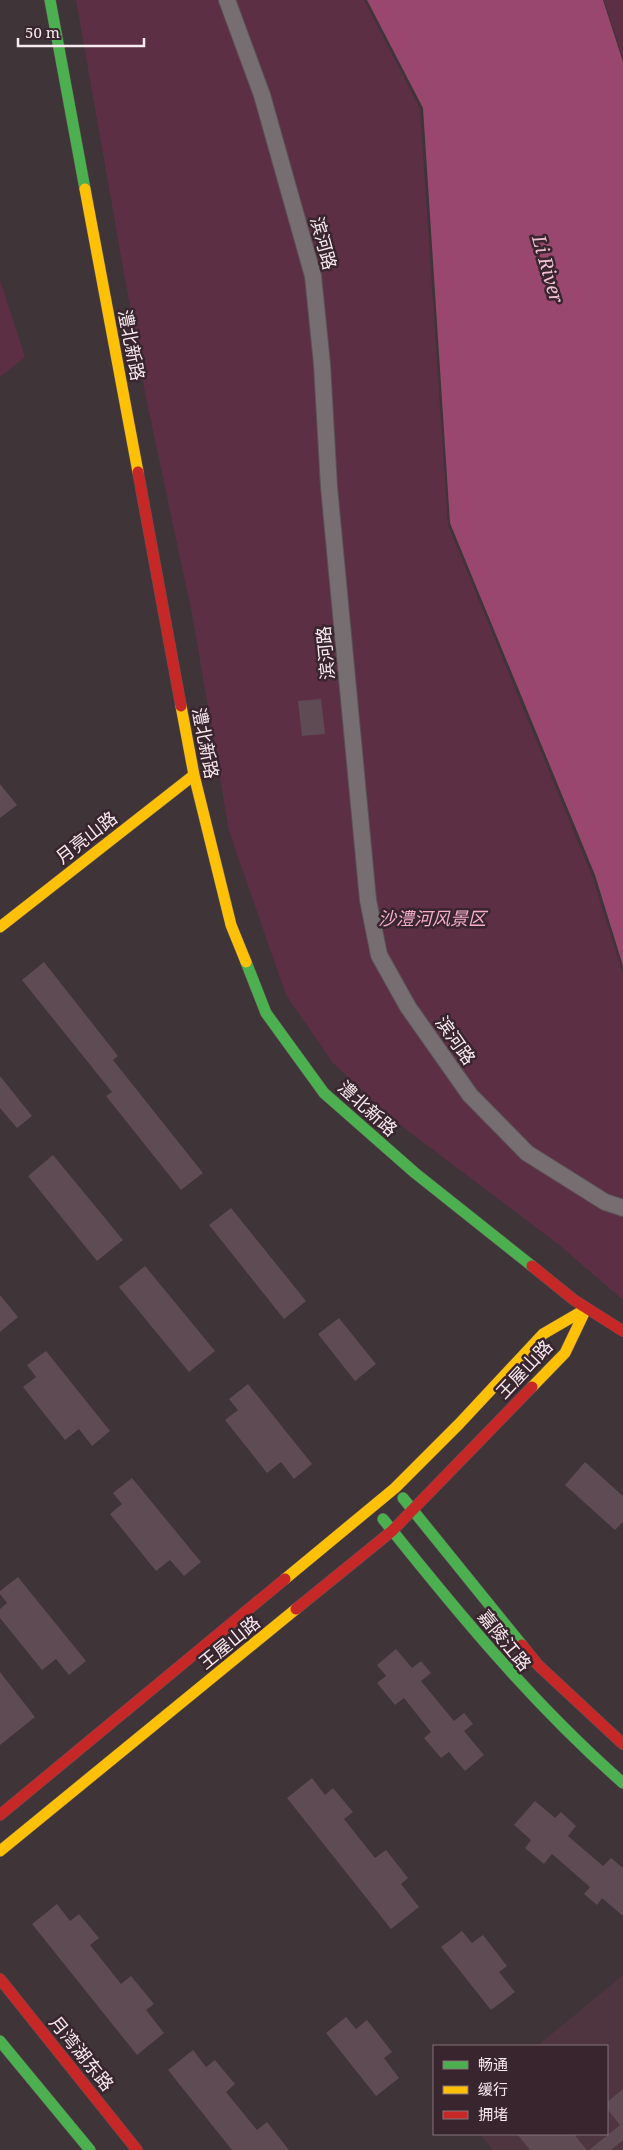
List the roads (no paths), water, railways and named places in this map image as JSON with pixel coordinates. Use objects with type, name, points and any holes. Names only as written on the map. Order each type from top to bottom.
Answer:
[{"type":"street","name":"澧北新路","points":[[50,0],[194,775],[231,924],[266,1013],[324,1093],[415,1173],[586,1309],[623,1331]]},
{"type":"street","name":"滨河路","points":[[227,0],[262,96],[313,276],[322,364],[329,487],[368,900],[379,955],[408,1007],[476,1102],[527,1153],[605,1202],[623,1208]]},
{"type":"street","name":"月亮山路","points":[[0,927],[194,775]]},
{"type":"street","name":"王屋山路","points":[[0,1815],[395,1488],[542,1334],[586,1309]]},
{"type":"street","name":"王屋山路","points":[[0,1851],[392,1531],[565,1353],[586,1309]]},
{"type":"street","name":"嘉陵江路","points":[[395,1488],[538,1664],[623,1744]]},
{"type":"street","name":"嘉陵江路","points":[[373,1506],[522,1688],[598,1763],[623,1784]]},
{"type":"street","name":"月湾湖东路","points":[[0,1979],[137,2150]]},
{"type":"street","points":[[0,2041],[90,2150]]},
{"type":"water","name":"Li River","points":[[367,0],[603,0],[623,62],[623,966],[595,875],[450,523],[423,108]]},
{"type":"park label","name":"沙澧河风景区","points":[[432,918]]}]
